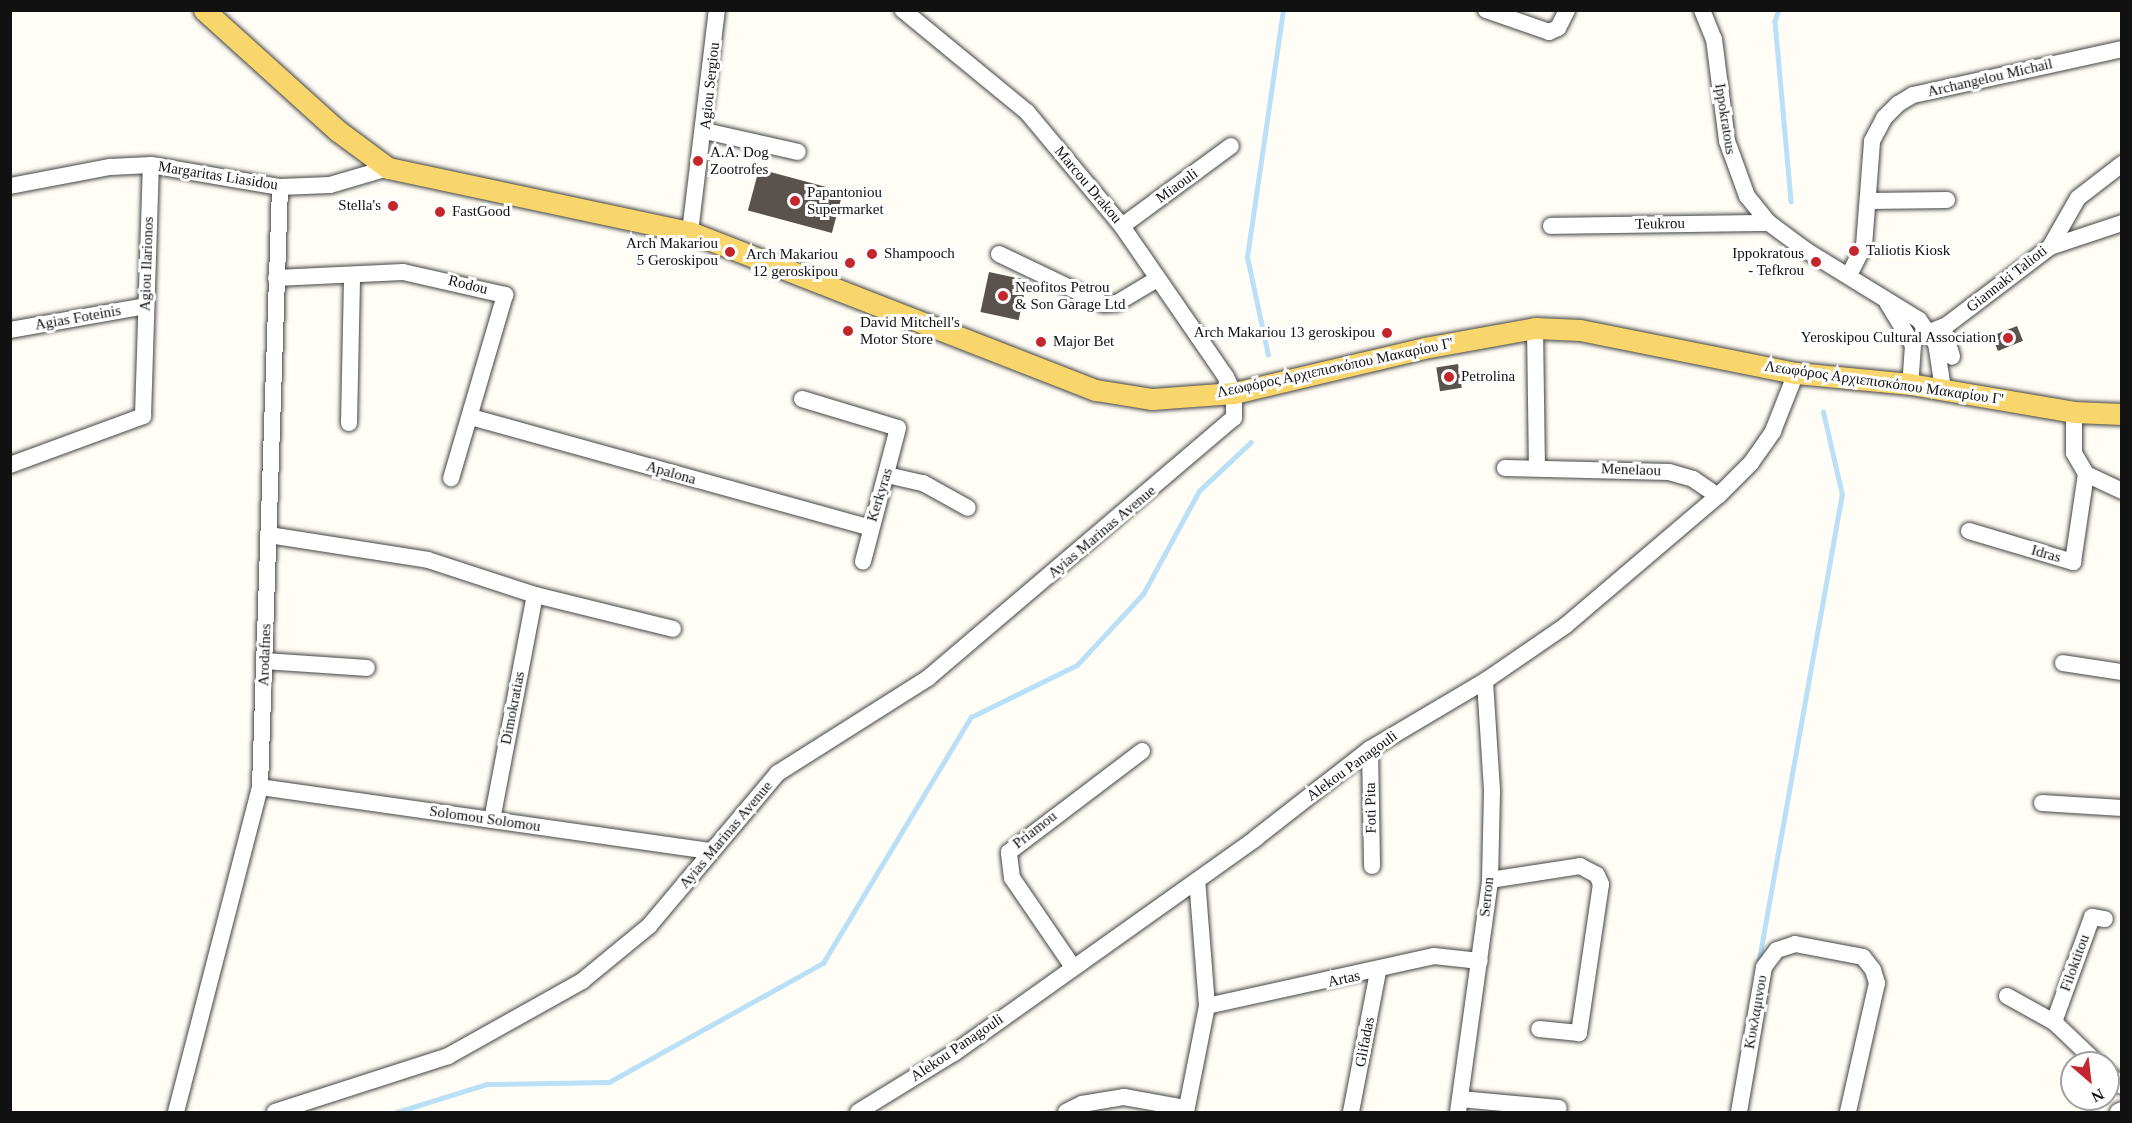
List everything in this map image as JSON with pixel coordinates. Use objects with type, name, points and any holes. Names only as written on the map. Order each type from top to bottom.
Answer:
[{"type":"main road","name":"Λεωφόρος Αρχιεπισκόπου Μακαρίου Γ'","points":[[204,10],[338,131],[388,168],[690,232],[1068,383],[1152,399],[1234,393],[1424,348],[1535,328],[1580,330],[1796,373],[1910,384],[2074,412],[2121,414]]},
{"type":"street","name":"Agiou Sergiou","points":[[690,232],[705,131],[717,10]]},
{"type":"street","name":"Marcou Drakou","points":[[903,10],[1027,112],[1122,226],[1234,393]]},
{"type":"street","points":[[1486,10],[1549,32],[1558,28],[1567,10]]},
{"type":"street","name":"Ippokratous","points":[[1702,10],[1714,39],[1735,173],[1769,223],[1937,330]]},
{"type":"street","name":"Archangelou Michail","points":[[1849,275],[1864,246],[1872,141],[1884,117],[1906,100],[2121,49]]},
{"type":"street","points":[[705,131],[798,152]]},
{"type":"street","name":"Miaouli","points":[[1122,226],[1231,146]]},
{"type":"street","name":"Giannaki Talioti","points":[[1937,330],[2050,247],[2078,198],[2121,164]]},
{"type":"street","name":"Margaritas Liasidou","points":[[10,186],[110,167],[151,165],[280,187],[353,181],[388,168]]},
{"type":"street","name":"Agiou Ilarionos","points":[[10,465],[143,416],[142,363],[151,165]]},
{"type":"street","name":"Arodafnes","points":[[176,1113],[260,787],[280,187]]},
{"type":"street","points":[[1868,201],[1947,200]]},
{"type":"street","name":"Teukrou","points":[[1551,226],[1769,223]]},
{"type":"street","points":[[2050,247],[2121,223]]},
{"type":"street","points":[[999,254],[1104,304],[1117,303],[1158,279]]},
{"type":"street","name":"Rodou","points":[[276,278],[404,272],[505,295],[471,417],[451,478]]},
{"type":"street","points":[[349,423],[352,276]]},
{"type":"street","name":"Ippokratous","points":[[1885,298],[1913,345],[1910,384]]},
{"type":"street","name":"Agias Foteinis","points":[[10,330],[146,306]]},
{"type":"street","points":[[1535,328],[1537,467]]},
{"type":"street","points":[[1937,330],[1952,357]]},
{"type":"street","points":[[1937,330],[1942,389]]},
{"type":"street","name":"Alekou Panagouli","points":[[858,1113],[954,1053],[1197,880],[1370,749],[1485,681],[1565,626],[1718,496],[1765,447],[1796,373]]},
{"type":"street","name":"Ayias Marinas Avenue","points":[[275,1113],[448,1056],[582,981],[649,926],[778,773],[928,678],[1226,428],[1234,418],[1234,393]]},
{"type":"street","name":"Kerkyras","points":[[802,399],[898,428],[862,561]]},
{"type":"street","points":[[2074,412],[2074,453],[2086,474],[2121,491]]},
{"type":"street","name":"Apalona","points":[[471,417],[870,528]]},
{"type":"street","name":"Menelaou","points":[[1505,468],[1669,472],[1693,478],[1718,496]]},
{"type":"street","name":"Idras","points":[[1969,531],[2073,562],[2086,474]]},
{"type":"street","points":[[887,475],[923,483],[968,508]]},
{"type":"street","points":[[269,535],[428,560],[535,595],[674,629]]},
{"type":"street","name":"Dimokratias","points":[[492,820],[535,595]]},
{"type":"street","points":[[265,661],[367,668]]},
{"type":"street","points":[[2063,663],[2121,672]]},
{"type":"street","name":"Serron","points":[[1459,1106],[1490,880],[1492,790],[1485,681]]},
{"type":"street","name":"Foti Pita","points":[[1370,749],[1372,866]]},
{"type":"street","name":"Priamou","points":[[1073,967],[1012,878],[1008,852],[1143,752]]},
{"type":"street","name":"Solomou Solomou","points":[[260,787],[710,851]]},
{"type":"street","points":[[2042,803],[2121,808]]},
{"type":"street","points":[[1490,880],[1581,866],[1597,875],[1601,884],[1579,1033],[1539,1029]]},
{"type":"street","points":[[1066,1113],[1082,1104],[1124,1097],[1186,1111],[1207,1006],[1197,880]]},
{"type":"street","name":"Filoktitou","points":[[2054,1022],[2092,917],[2105,919]]},
{"type":"street","name":"Κυκλαμινου","points":[[1739,1113],[1764,967],[1777,950],[1795,944],[1863,957],[1873,970],[1877,983],[1848,1113]]},
{"type":"street","name":"Artas","points":[[1207,1006],[1378,972],[1434,956],[1480,961]]},
{"type":"street","name":"Glifadas","points":[[1351,1113],[1378,972]]},
{"type":"street","points":[[2007,996],[2054,1022],[2084,1051]]},
{"type":"street","points":[[1459,1106],[1558,1108]]},
{"type":"building","name":"Papantoniou Supermarket","points":[[759,169],[843,192],[832,233],[748,211]]},
{"type":"building","name":"Neofitos Petrou & Son Garage Ltd","points":[[989,272],[1027,280],[1019,320],[980,312]]},
{"type":"building","name":"Yeroskipou Cultural Association","points":[[2017,326],[2023,341],[1998,351],[1992,336]]},
{"type":"building","name":"Petrolina","points":[[1458,364],[1462,388],[1440,391],[1436,367]]},
{"type":"waterway","points":[[1268,355],[1247,257],[1283,10]]},
{"type":"waterway","points":[[1779,10],[1775,21],[1791,201]]},
{"type":"waterway","points":[[1758,965],[1842,495],[1823,412]]},
{"type":"waterway","points":[[397,1112],[487,1084],[609,1082],[823,963],[971,717],[1077,665],[1143,594],[1199,491],[1251,442]]},
{"type":"place","name":"A.A. Dog Zootrofes","points":[[698,161]]},
{"type":"place","name":"Papantoniou Supermarket","points":[[795,201]]},
{"type":"place","name":"Stella's","points":[[393,206]]},
{"type":"place","name":"FastGood","points":[[440,212]]},
{"type":"place","name":"Taliotis Kiosk","points":[[1854,251]]},
{"type":"place","name":"Arch Makariou 5 Geroskipou","points":[[730,252]]},
{"type":"place","name":"Shampooch","points":[[872,254]]},
{"type":"place","name":"Ippokratous - Tefkrou","points":[[1816,262]]},
{"type":"place","name":"Arch Makariou 12 geroskipou","points":[[850,263]]},
{"type":"place","name":"Neofitos Petrou & Son Garage Ltd","points":[[1003,296]]},
{"type":"place","name":"David Mitchell's Motor Store","points":[[848,331]]},
{"type":"place","name":"Arch Makariou 13 geroskipou","points":[[1387,333]]},
{"type":"place","name":"Yeroskipou Cultural Association","points":[[2008,338]]},
{"type":"place","name":"Major Bet","points":[[1041,342]]},
{"type":"place","name":"Petrolina","points":[[1449,377]]}]
